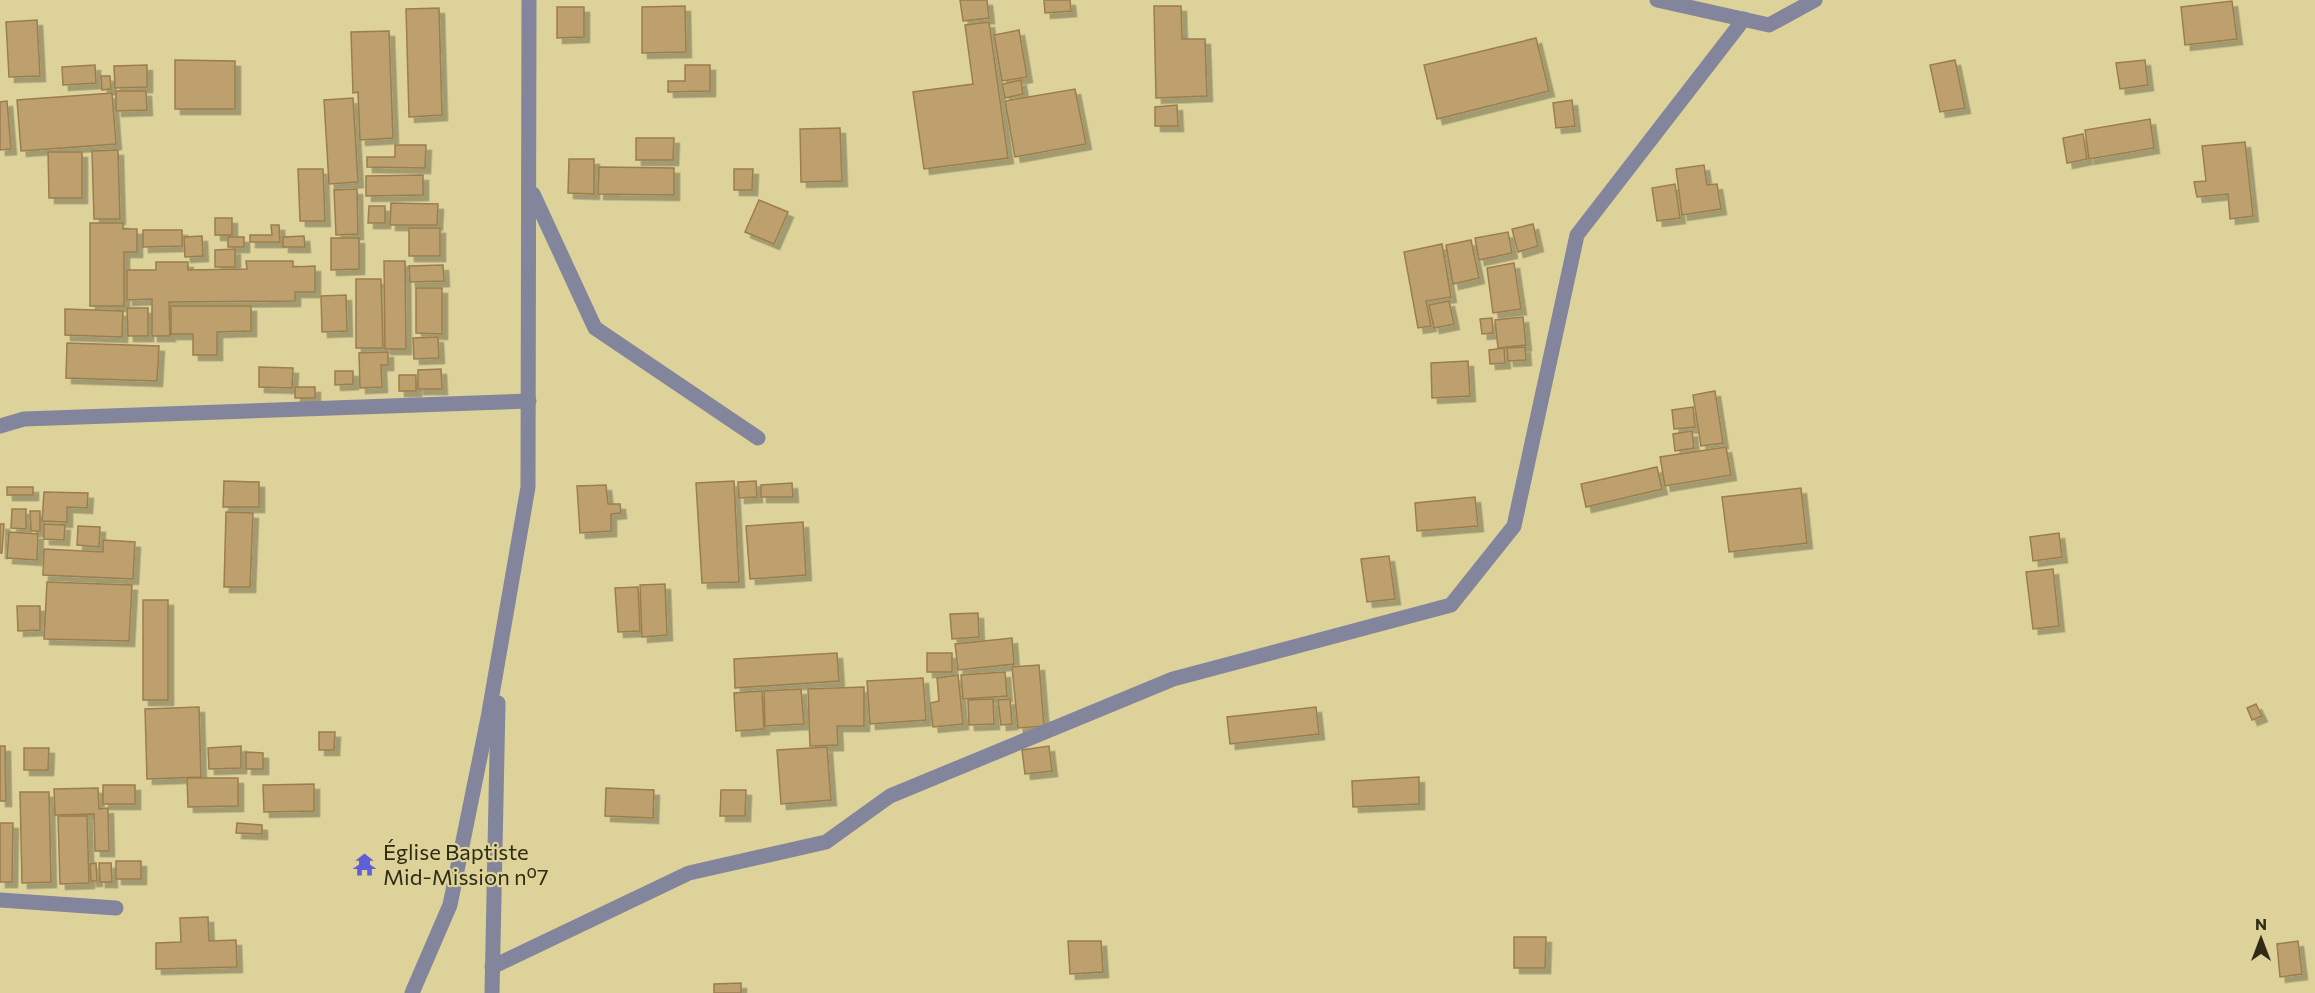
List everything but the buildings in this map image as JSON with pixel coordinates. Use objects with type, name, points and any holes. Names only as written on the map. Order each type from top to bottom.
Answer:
[{"type":"street","points":[[412,993],[450,905],[499,656],[528,487],[529,0]]},
{"type":"street","points":[[1657,0],[1769,25],[1815,0]]},
{"type":"street","points":[[492,967],[689,873],[826,842],[890,796],[1173,679],[1451,605],[1514,526],[1577,235],[1744,19]]},
{"type":"street","points":[[530,188],[595,328],[758,438]]},
{"type":"street","points":[[0,426],[24,419],[529,401]]},
{"type":"street","points":[[492,993],[499,656]]},
{"type":"street","points":[[0,900],[116,908]]},
{"type":"place","name":"Église Baptiste Mid-Mission n⁰7","points":[[365,864]]}]
